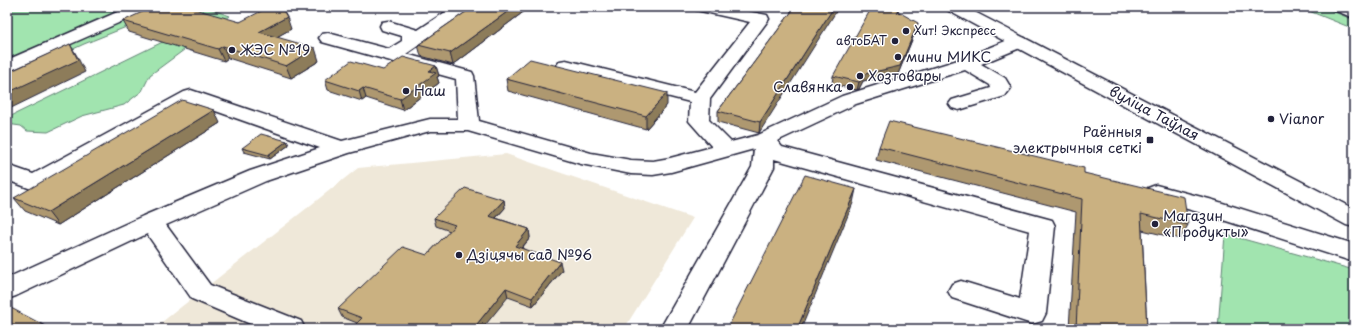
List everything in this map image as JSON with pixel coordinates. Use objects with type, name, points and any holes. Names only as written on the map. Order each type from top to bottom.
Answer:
[{"type":"main road","points":[[7,67],[142,7]]},
{"type":"main road","points":[[391,56],[464,7]]},
{"type":"main road","points":[[702,7],[761,18],[700,99],[699,121],[727,150]]},
{"type":"main road","name":"вуліца Таўлая","points":[[953,7],[1354,219]]},
{"type":"main road","points":[[1340,7],[1354,13]]},
{"type":"main road","points":[[388,26],[411,33],[411,43]]},
{"type":"main road","points":[[328,38],[465,76],[469,125]]},
{"type":"main road","points":[[7,289],[151,222],[258,176],[341,148],[430,125],[469,125],[589,158],[631,167],[653,168],[765,139],[849,100],[967,63],[1019,42]]},
{"type":"main road","points":[[958,104],[998,92],[1001,88],[998,82],[967,63]]},
{"type":"main road","points":[[566,65],[700,99]]},
{"type":"main road","points":[[7,172],[34,183],[191,96],[341,148]]},
{"type":"main road","points":[[765,139],[774,152],[1043,226],[1032,313],[961,291]]},
{"type":"main road","points":[[674,329],[763,167],[765,139]]},
{"type":"main road","points":[[1135,188],[1205,206],[1354,252]]},
{"type":"main road","points":[[151,222],[201,292],[291,329]]},
{"type":"shaded area","name":"Дзіцячы сад №96","points":[[506,154],[693,218],[624,329],[153,329],[358,168]]},
{"type":"green space","points":[[7,7],[134,7],[123,12],[169,7],[204,7],[230,16],[150,75],[142,91],[124,105],[82,116],[48,132],[27,131],[21,126],[7,124],[7,118],[185,31],[171,9],[84,44],[7,80]]},
{"type":"green space","points":[[1299,7],[1322,7],[1354,20],[1354,29]]},
{"type":"green space","points":[[1225,234],[1354,270],[1354,329],[1218,329]]},
{"type":"building","points":[[153,7],[188,7],[240,22],[269,7],[281,7],[287,17],[259,32],[315,48],[286,66],[223,46],[218,49],[123,21]]},
{"type":"building","points":[[473,7],[514,7],[450,53],[418,45]]},
{"type":"building","points":[[795,7],[834,7],[760,122],[718,111]]},
{"type":"building","points":[[872,7],[899,7],[897,11],[918,23],[900,66],[865,74],[859,82],[833,76]]},
{"type":"building","points":[[70,44],[78,60],[7,93],[7,73]]},
{"type":"building","points":[[403,57],[436,66],[429,71],[436,73],[400,99],[363,88],[359,91],[325,80],[351,61],[383,70]]},
{"type":"building","points":[[530,59],[667,93],[646,116],[506,79]]},
{"type":"building","points":[[182,100],[214,110],[48,212],[14,198]]},
{"type":"building","points":[[889,121],[1084,168],[1084,173],[1184,197],[1188,225],[1141,214],[1147,329],[1076,329],[1082,199],[879,147]]},
{"type":"building","points":[[261,134],[287,141],[268,155],[242,148]]},
{"type":"building","points":[[805,175],[856,189],[797,329],[727,329]]},
{"type":"building","points":[[465,188],[504,200],[489,216],[529,229],[515,246],[560,262],[532,298],[506,288],[473,329],[351,329],[362,318],[338,309],[403,247],[427,255],[455,225],[434,218]]},
{"type":"building","points":[[11,308],[51,329],[7,329],[7,311]]},
{"type":"place","name":"Хит! Экспресс","points":[[906,31]]},
{"type":"place","name":"автоБАТ","points":[[895,41]]},
{"type":"place","name":"ЖЭС №19","points":[[232,50]]},
{"type":"place","name":"мини МИКС","points":[[898,57]]},
{"type":"place","name":"Хозтовары","points":[[860,76]]},
{"type":"place","name":"Славянка","points":[[850,87]]},
{"type":"place","name":"Наш","points":[[406,91]]},
{"type":"place","name":"Vianor","points":[[1271,119]]},
{"type":"place","name":"Раённыя электрычныя сеткі","points":[[1150,140]]},
{"type":"place","name":"Магазин «Продукты»","points":[[1155,224]]},
{"type":"place","name":"Дзіцячы сад №96","points":[[459,255]]}]
